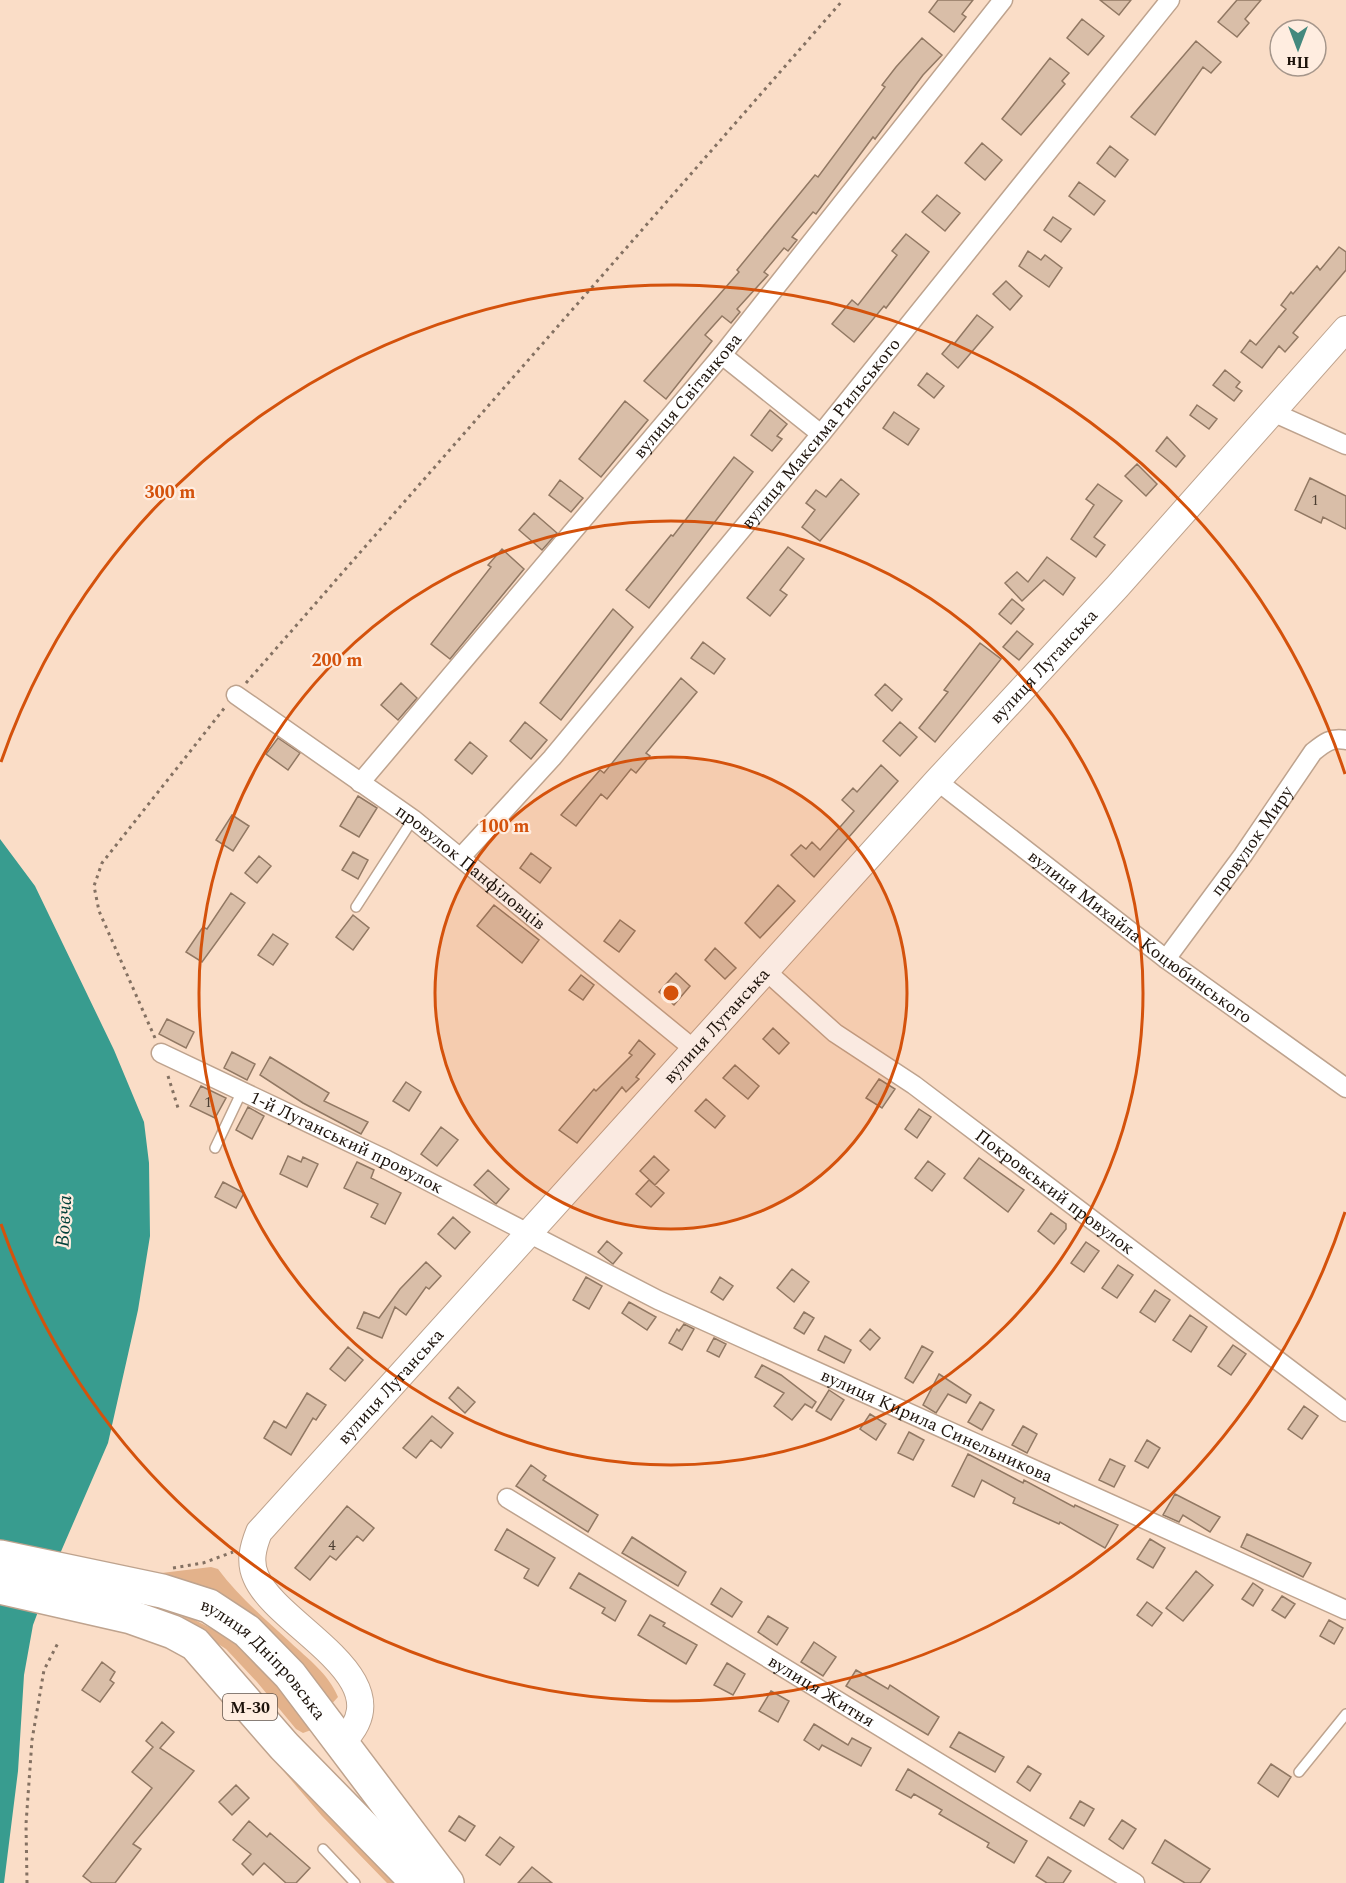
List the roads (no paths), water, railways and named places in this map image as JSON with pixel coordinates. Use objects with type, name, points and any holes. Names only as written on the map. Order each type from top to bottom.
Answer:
[{"type":"highway","name":"вулиця Дніпровська","points":[[0,1557],[145,1591],[187,1598],[231,1618],[268,1650],[343,1742],[447,1883]]},
{"type":"highway","name":"вулиця Дніпровська","points":[[0,1587],[145,1591]]},
{"type":"highway","name":"вулиця Дніпровська","points":[[145,1591],[173,1632],[195,1644],[284,1746],[418,1883]]},
{"type":"highway","points":[[195,1644],[245,1677],[301,1739],[321,1746],[343,1742],[338,1761],[337,1779],[355,1820]]},
{"type":"main road","name":"вулиця Луганська","points":[[343,1742],[352,1732],[360,1713],[356,1687],[340,1663],[264,1590],[253,1568],[252,1557],[257,1538],[273,1516],[532,1233],[937,781],[1117,587],[1270,411],[1346,329]]},
{"type":"street","name":"вулиця Світанкова","points":[[360,783],[722,355],[1003,0]]},
{"type":"street","name":"вулиця Максима Рильського","points":[[461,857],[552,758],[821,434],[1170,0]]},
{"type":"street","points":[[722,355],[821,434]]},
{"type":"street","points":[[1270,411],[1346,445]]},
{"type":"street","name":"провулок Панфіловців","points":[[236,695],[413,819],[695,1050]]},
{"type":"street","name":"провулок Миру","points":[[1166,958],[1243,855],[1313,752],[1325,742],[1337,739],[1346,740]]},
{"type":"street","name":"вулиця Михайла Коцюбинського","points":[[937,781],[1166,958],[1346,1088]]},
{"type":"street","name":"Покровський провулок","points":[[766,971],[835,1033],[914,1085],[1346,1412]]},
{"type":"street","name":"1-й Луганський провулок","points":[[161,1053],[243,1089],[532,1233]]},
{"type":"street","name":"вулиця Кирила Синельникова","points":[[532,1233],[658,1300],[1346,1610]]},
{"type":"street","name":"вулиця Житня","points":[[507,1498],[1135,1883]]},
{"type":"lane","points":[[356,907],[413,819]]},
{"type":"lane","points":[[215,1148],[243,1089]]},
{"type":"lane","points":[[1299,1772],[1346,1714]]},
{"type":"lane","points":[[323,1849],[355,1883]]},
{"type":"water","name":"Вовча","points":[[0,839],[35,886],[114,1050],[144,1122],[149,1163],[150,1236],[138,1310],[108,1443],[59,1556],[33,1625],[24,1675],[18,1771],[4,1883],[0,1883]]}]
